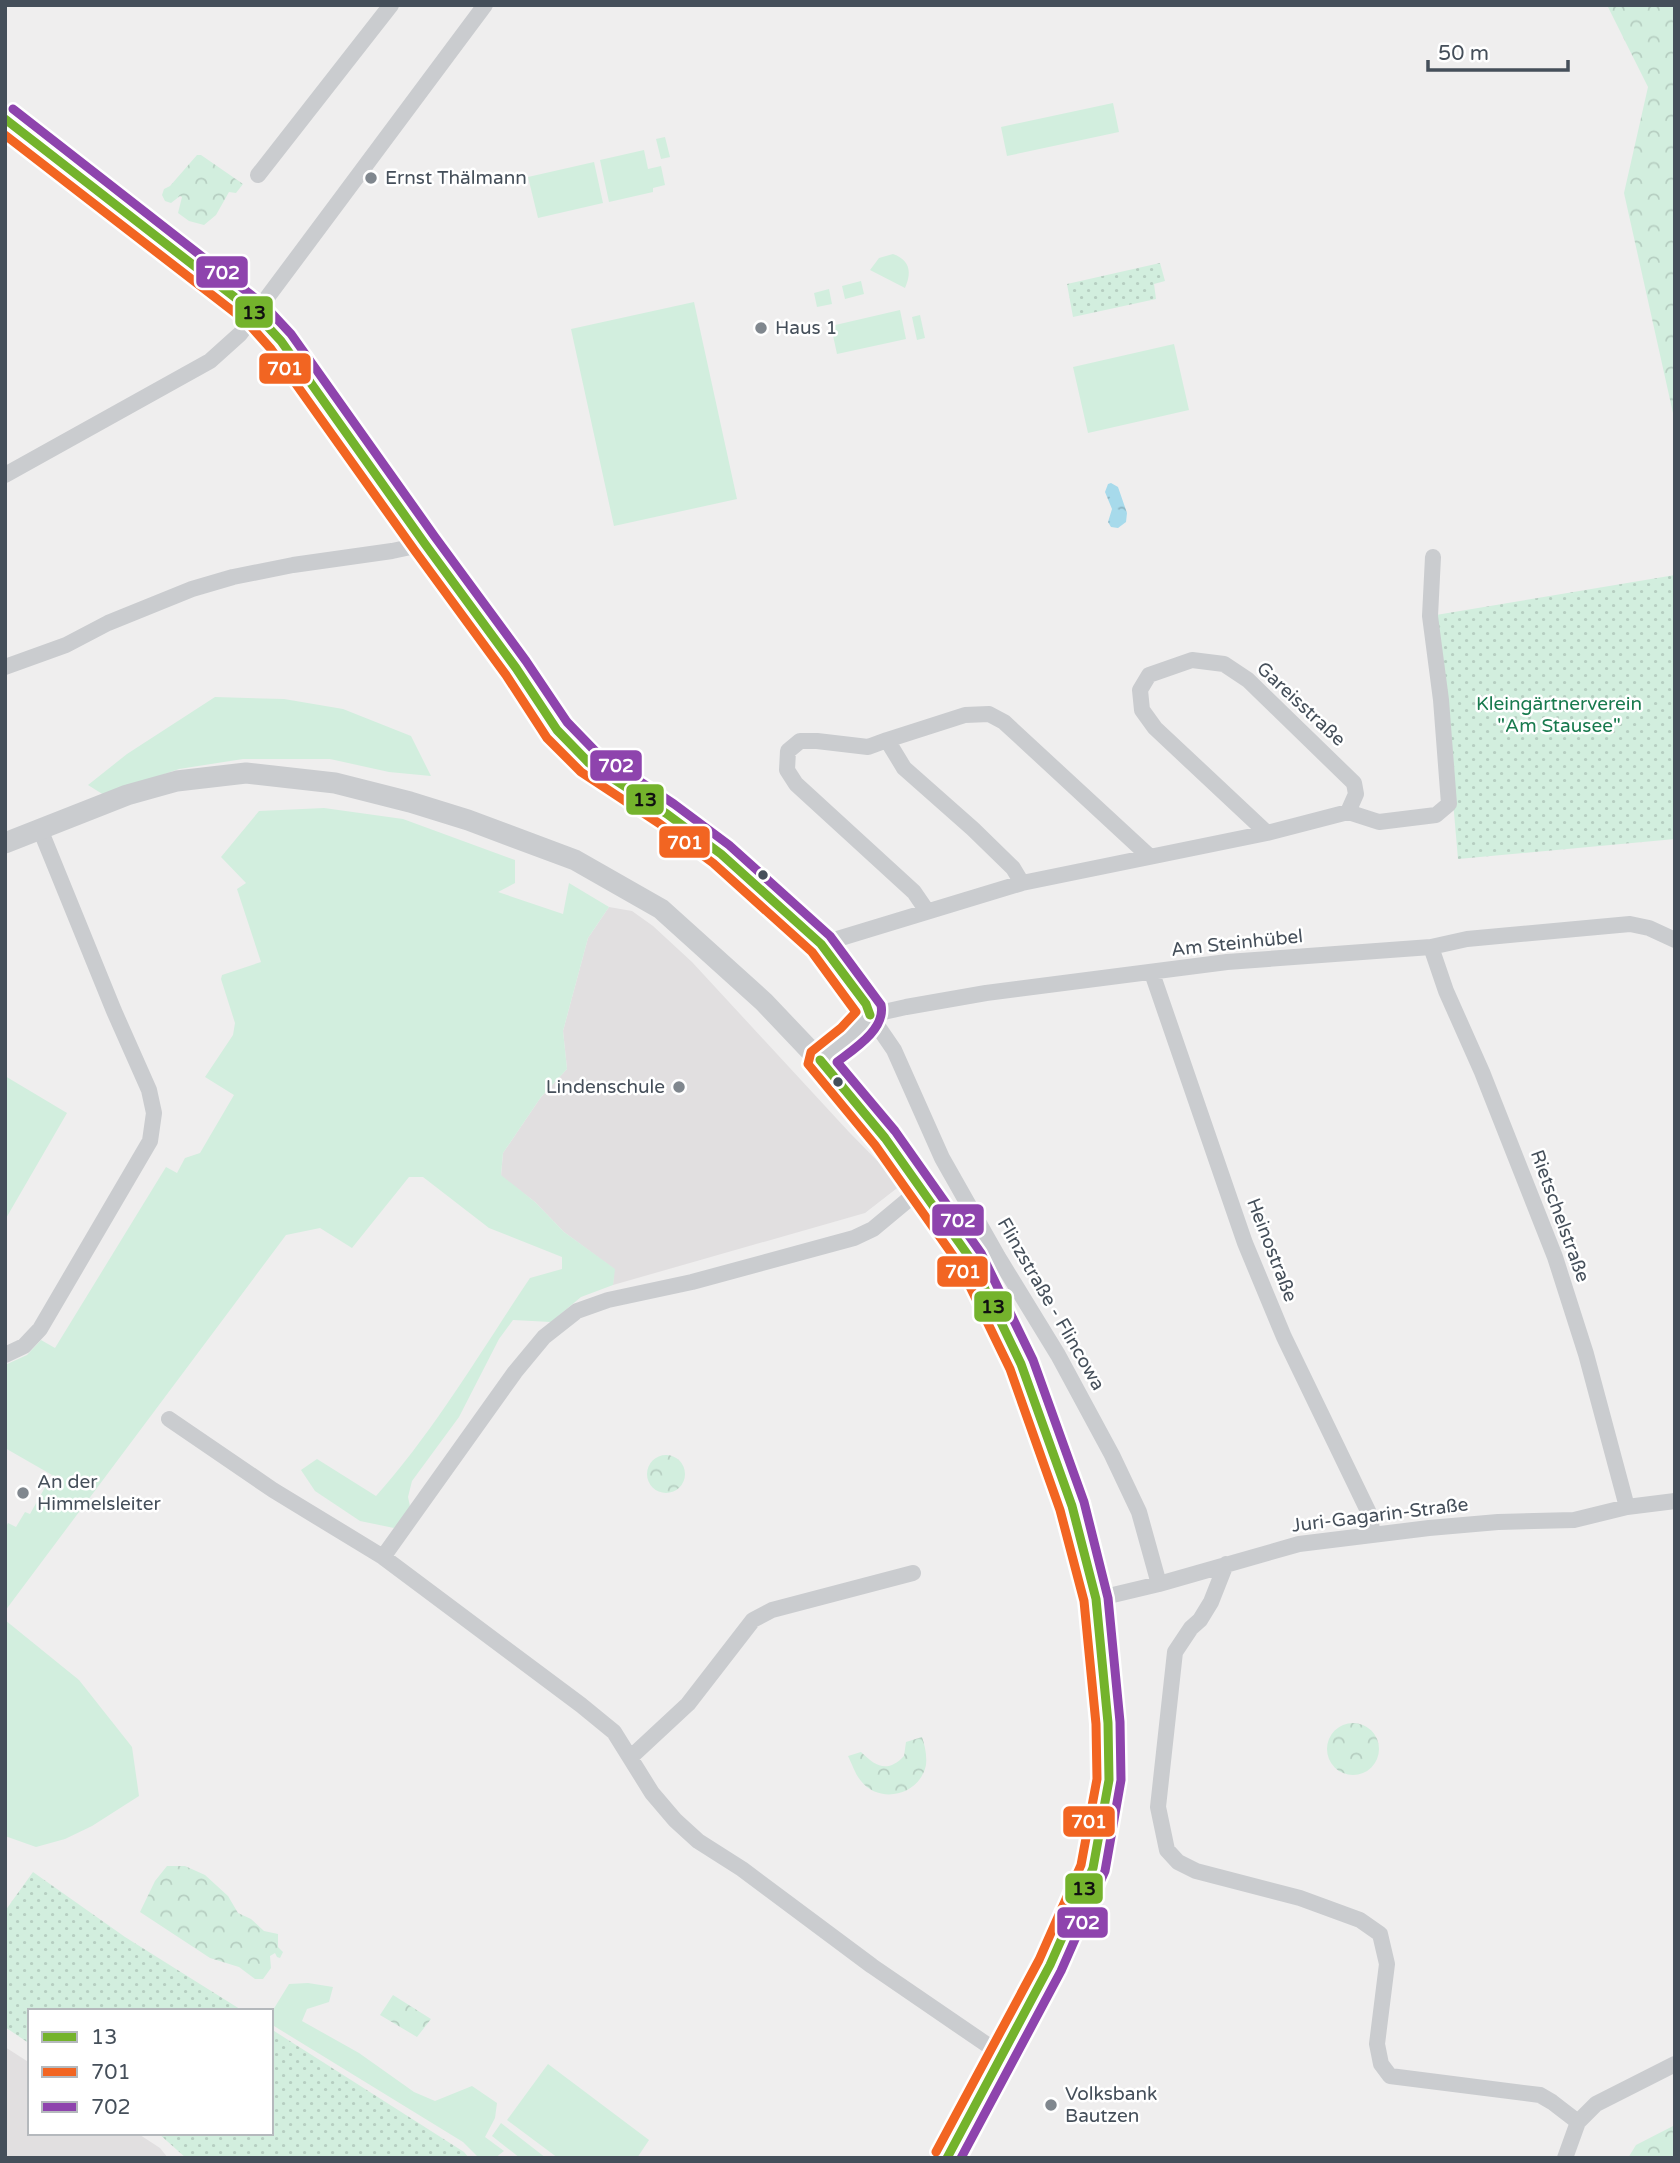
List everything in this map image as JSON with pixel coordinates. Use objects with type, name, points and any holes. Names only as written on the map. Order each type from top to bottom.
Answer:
[{"type":"street","points":[[258,175],[391,5]]},
{"type":"street","points":[[5,475],[210,361],[240,334],[485,5]]},
{"type":"street","name":"Flinzstraße - Flincowa","points":[[5,120],[255,313],[281,341],[558,730],[589,763],[667,814],[721,854],[821,944],[866,1004],[870,1015],[894,1050],[942,1158],[1058,1356],[1112,1455],[1139,1512],[1159,1584]]},
{"type":"street","points":[[5,667],[66,645],[118,618],[192,589],[233,577],[293,565],[425,544]]},
{"type":"street","points":[[821,944],[1022,883],[1267,833],[1349,812],[1379,822],[1437,815],[1449,804],[1441,700],[1430,615],[1433,557]]},
{"type":"street","name":"Gareisstraße","points":[[1267,833],[1155,728],[1142,710],[1140,691],[1149,675],[1192,660],[1224,664],[1248,680],[1354,783],[1356,794],[1349,812]]},
{"type":"street","points":[[927,911],[914,891],[796,784],[787,770],[788,751],[800,741],[868,747],[965,715],[989,714],[1004,722],[1149,856]]},
{"type":"street","points":[[887,740],[904,768],[973,829],[1013,868],[1022,883]]},
{"type":"street","points":[[5,843],[127,795],[177,781],[246,773],[335,783],[468,820],[575,860],[662,909],[764,1002],[820,1060],[885,1138],[970,1258],[1021,1364],[1072,1506],[1096,1599],[1108,1723],[1109,1780],[1093,1868],[1050,1965],[947,2158]]},
{"type":"street","points":[[5,1355],[24,1346],[40,1329],[150,1141],[154,1113],[149,1090],[109,1000],[40,829]]},
{"type":"street","name":"Am Steinhübel","points":[[870,1015],[986,993],[1227,962],[1431,947],[1467,939],[1630,924],[1649,928],[1675,940]]},
{"type":"street","name":"Rietschelstraße","points":[[1431,947],[1446,991],[1482,1072],[1555,1257],[1587,1354],[1627,1507]]},
{"type":"street","name":"Heinostraße","points":[[1152,973],[1245,1243],[1284,1337],[1370,1513],[1374,1534]]},
{"type":"street","points":[[820,1060],[870,1015]]},
{"type":"street","points":[[383,1557],[515,1372],[544,1337],[577,1311],[608,1300],[692,1282],[854,1238],[873,1229],[921,1189]]},
{"type":"street","points":[[169,1419],[273,1490],[383,1557],[581,1704],[614,1732],[652,1793],[675,1821],[872,1966],[1002,2055]]},
{"type":"street","name":"Juri-Gagarin-Straße","points":[[1096,1599],[1299,1544],[1498,1522],[1574,1520],[1627,1507],[1675,1501]]},
{"type":"street","points":[[1226,1564],[1211,1602],[1175,1652],[1158,1807],[1167,1850],[1178,1862],[1196,1871],[1300,1898],[1360,1920],[1380,1934],[1387,1964],[1377,2044],[1381,2064],[1390,2076],[1540,2095],[1578,2122]]},
{"type":"street","points":[[631,1757],[688,1704],[753,1620],[772,1610],[913,1573]]},
{"type":"street","points":[[1565,2158],[1578,2122],[1596,2104],[1675,2064]]},
{"type":"shaded area","name":"Lindenschule","points":[[609,907],[632,911],[653,926],[692,962],[901,1185],[865,1213],[613,1285],[614,1269],[564,1232],[535,1202],[501,1176],[503,1153],[541,1097],[567,1069],[563,1031],[588,938]]},
{"type":"shaded area","points":[[5,2047],[28,2062],[28,2135],[140,2135],[160,2148],[168,2158],[5,2158]]},
{"type":"green space","points":[[1607,5],[1675,5],[1675,422],[1624,193],[1648,87]]},
{"type":"green space","points":[[1113,103],[1119,132],[1007,156],[1001,127]]},
{"type":"green space","points":[[665,137],[670,157],[661,159],[656,139]]},
{"type":"green space","points":[[644,150],[648,169],[661,166],[665,185],[653,188],[653,192],[609,202],[600,160]]},
{"type":"green space","points":[[197,155],[201,155],[243,184],[236,193],[229,192],[216,215],[204,225],[189,221],[178,213],[182,197],[171,203],[165,201],[162,195],[164,189],[170,186]]},
{"type":"green space","points":[[594,162],[603,203],[538,218],[528,177]]},
{"type":"green space","points":[[893,254],[908,267],[905,288],[870,270],[879,258]]},
{"type":"green space","points":[[1160,263],[1165,281],[1154,284],[1156,299],[1073,317],[1067,284]]},
{"type":"green space","points":[[861,281],[864,294],[845,299],[842,286]]},
{"type":"green space","points":[[829,289],[832,304],[817,307],[814,293]]},
{"type":"green space","points":[[694,302],[737,499],[614,526],[571,329]]},
{"type":"green space","points":[[900,310],[906,339],[837,354],[831,326]]},
{"type":"green space","points":[[920,315],[925,338],[917,340],[912,317]]},
{"type":"green space","points":[[1174,344],[1189,410],[1088,433],[1073,367]]},
{"type":"green space","name":"Kleingärtnerverein \"Am Stausee\"","points":[[1675,575],[1675,839],[1458,859],[1430,616]]},
{"type":"green space","points":[[215,697],[284,699],[343,709],[411,736],[431,776],[389,772],[330,759],[243,759],[179,769],[104,795],[88,785],[127,754]]},
{"type":"green space","points":[[324,808],[403,819],[515,860],[515,883],[498,892],[563,914],[569,883],[609,907],[588,938],[563,1031],[567,1069],[541,1097],[503,1153],[501,1175],[535,1202],[564,1232],[615,1269],[613,1285],[581,1297],[551,1322],[513,1320],[499,1339],[459,1417],[412,1481],[408,1497],[411,1511],[394,1528],[360,1521],[315,1491],[301,1470],[317,1459],[376,1496],[438,1417],[530,1278],[562,1269],[562,1257],[489,1228],[423,1177],[409,1177],[352,1248],[320,1228],[286,1235],[5,1611],[5,1529],[8,1523],[16,1527],[25,1512],[30,1514],[52,1475],[5,1448],[5,1365],[27,1355],[41,1340],[55,1348],[166,1167],[177,1173],[185,1158],[200,1153],[234,1095],[205,1077],[233,1035],[235,1023],[221,979],[222,975],[261,962],[237,889],[246,883],[221,857],[259,811]]},
{"type":"green space","points":[[5,1076],[67,1113],[5,1220]]},
{"type":"green space","points":[[666,1455],[679,1461],[685,1474],[679,1487],[666,1493],[653,1487],[647,1474],[653,1461]]},
{"type":"green space","points":[[5,1620],[79,1680],[132,1747],[139,1796],[92,1826],[65,1839],[36,1847],[5,1836]]},
{"type":"green space","points":[[1353,1723],[1363,1725],[1371,1731],[1377,1739],[1377,1759],[1371,1767],[1363,1773],[1353,1775],[1343,1773],[1335,1767],[1329,1759],[1327,1749],[1329,1739],[1335,1731],[1343,1725]]},
{"type":"green space","points":[[922,1737],[926,1765],[922,1775],[908,1790],[898,1793],[878,1793],[869,1788],[859,1778],[848,1756],[861,1752],[877,1764],[893,1765],[904,1756],[906,1742]]},
{"type":"green space","points":[[167,1866],[185,1866],[205,1875],[228,1896],[238,1913],[251,1919],[264,1931],[278,1934],[278,1947],[283,1952],[280,1958],[275,1953],[270,1956],[271,1968],[263,1979],[255,1979],[239,1967],[210,1958],[140,1912],[155,1881]]},
{"type":"green space","points":[[33,1872],[125,1937],[240,2009],[28,2009],[28,2043],[5,2027],[5,1911]]},
{"type":"green space","points":[[308,1983],[333,1987],[329,2002],[307,2009],[302,2021],[359,2053],[414,2092],[435,2101],[472,2086],[497,2103],[495,2118],[485,2137],[504,2151],[495,2158],[479,2158],[463,2142],[274,2026],[273,2010],[289,1984]]},
{"type":"green space","points":[[393,1995],[431,2019],[417,2037],[380,2015]]},
{"type":"green space","points":[[273,2030],[464,2152],[469,2158],[186,2158],[160,2135],[273,2135]]},
{"type":"green space","points":[[548,2064],[649,2140],[637,2158],[558,2158],[507,2120]]},
{"type":"green space","points":[[501,2123],[546,2158],[520,2158],[492,2136]]},
{"type":"green space","points":[[1675,2125],[1675,2158],[1628,2158],[1636,2145]]},
{"type":"water","points":[[1111,483],[1118,487],[1127,513],[1126,522],[1118,528],[1111,527],[1108,522],[1112,509],[1105,492]]},
{"type":"transit line","name":"702","points":[[13,109],[264,305],[291,334],[567,722],[597,753],[674,804],[729,845],[830,936],[881,1005],[879,1022],[874,1030],[860,1045],[837,1062],[895,1131],[981,1253],[1033,1360],[1084,1502],[1108,1598],[1120,1722],[1121,1780],[1105,1871],[1061,1971],[961,2158]]},
{"type":"transit line","name":"13","points":[[5,119],[255,313],[281,341],[516,668],[557,730],[589,763],[667,814],[721,854],[821,944],[866,1004],[870,1015]]},
{"type":"transit line","name":"701","points":[[5,135],[247,322],[271,349],[506,675],[547,738],[581,772],[713,863],[812,952],[856,1012],[811,1052],[808,1064],[875,1145],[959,1264],[1010,1369],[1060,1510],[1084,1601],[1096,1724],[1097,1779],[1081,1865],[1039,1960],[936,2152]]},
{"type":"transit line","name":"13","points":[[820,1060],[885,1138],[970,1258],[1021,1364],[1072,1506],[1096,1599],[1108,1723],[1109,1780],[1093,1868],[1050,1965],[947,2158]]},
{"type":"place","name":"Ernst Thälmann","points":[[371,178]]},
{"type":"place","name":"Haus 1","points":[[761,328]]},
{"type":"place","name":"Lindenschule","points":[[679,1087]]},
{"type":"place","name":"An der Himmelsleiter","points":[[23,1493]]},
{"type":"place","name":"Volksbank Bautzen","points":[[1051,2105]]}]
